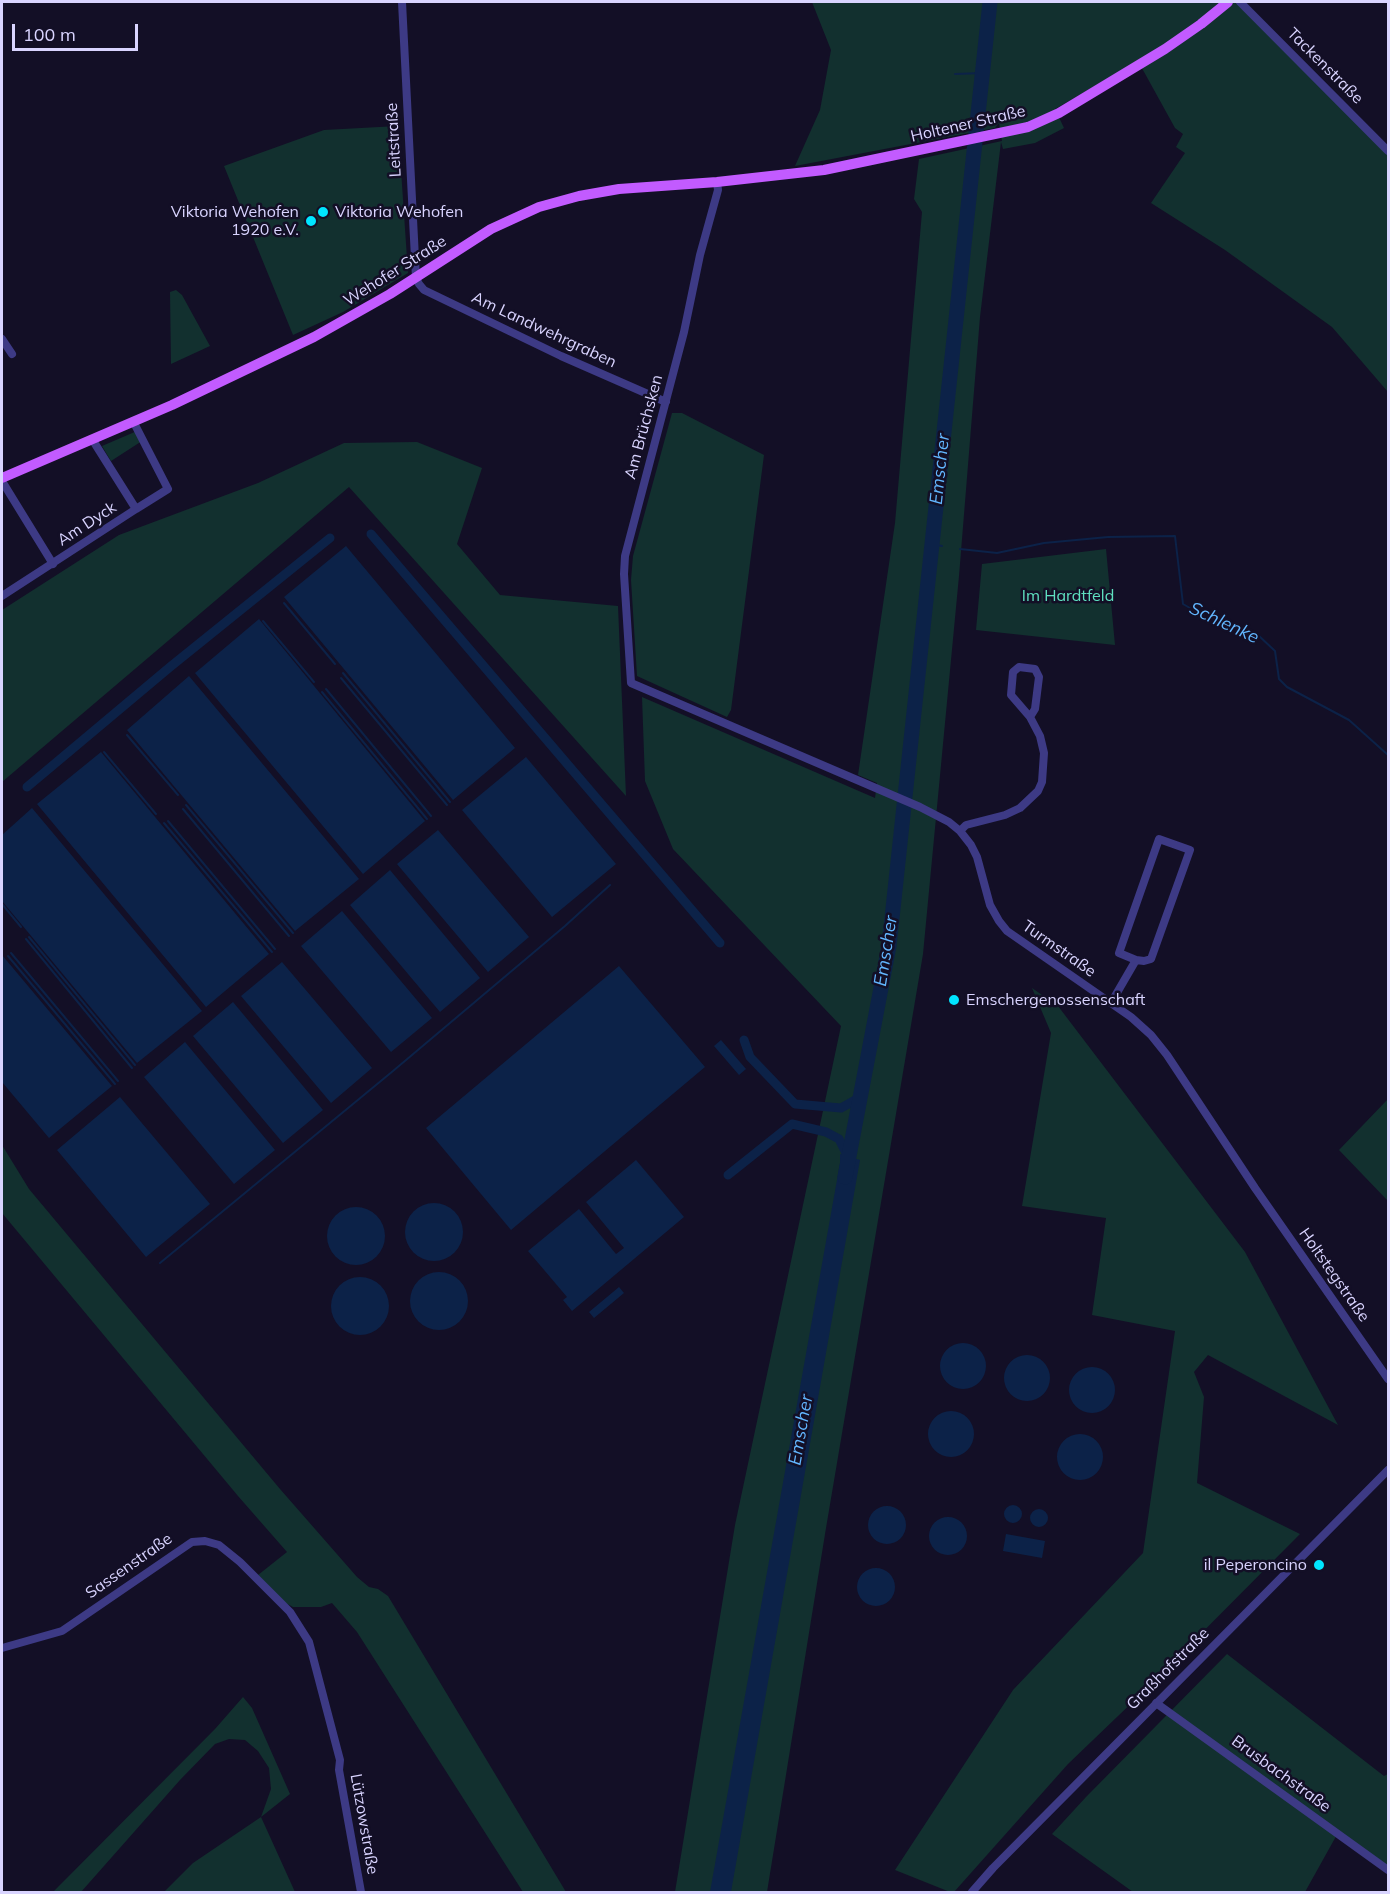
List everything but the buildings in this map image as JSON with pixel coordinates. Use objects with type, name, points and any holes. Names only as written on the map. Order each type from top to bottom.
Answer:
[{"type":"main road","name":"Holtener Straße","points":[[717,182],[824,170],[1028,127],[1059,113],[1165,49],[1228,2]]},
{"type":"main road","name":"Wehofer Straße","points":[[134,420],[182,400],[314,337],[416,278],[491,229],[514,217],[558,201],[594,192],[717,182]]},
{"type":"main road","name":"Am Dyck","points":[[2,479],[134,420]]},
{"type":"street","name":"Leitstraße","points":[[402,2],[416,278]]},
{"type":"street","name":"Tackenstraße","points":[[1240,2],[1389,151]]},
{"type":"street","name":"Am Brüchsken","points":[[717,182],[718,190],[700,255],[684,332],[626,556],[624,574],[631,683],[920,807],[949,822],[960,831]]},
{"type":"street","name":"Am Landwehrgraben","points":[[416,278],[424,290],[561,356],[666,402]]},
{"type":"street","points":[[2,339],[12,354]]},
{"type":"street","name":"Am Dyck","points":[[2,596],[168,489],[134,420]]},
{"type":"street","name":"Am Dyck","points":[[92,439],[136,509]]},
{"type":"street","name":"Am Dyck","points":[[2,479],[54,564]]},
{"type":"street","points":[[960,831],[966,825],[1005,815],[1020,808],[1038,791],[1044,776],[1044,753],[1040,736],[1011,694],[1013,672],[1019,667],[1035,669],[1039,677],[1035,709],[1029,717]]},
{"type":"street","name":"Turmstraße","points":[[960,831],[971,844],[977,857],[990,905],[1007,931],[1138,1023],[1167,1055],[1255,1188]]},
{"type":"street","points":[[1160,839],[1190,850],[1151,959],[1136,960],[1119,953],[1160,839]]},
{"type":"street","points":[[1111,1003],[1136,960]]},
{"type":"street","name":"Holtstegstraße","points":[[1255,1188],[1389,1379]]},
{"type":"street","name":"Graßhofstraße","points":[[972,1893],[993,1868],[1389,1470]]},
{"type":"street","name":"Sassenstraße","points":[[2,1648],[62,1631],[184,1546],[205,1540],[219,1545],[240,1562],[290,1612],[309,1642],[340,1760]]},
{"type":"street","name":"Brusbachstraße","points":[[1156,1703],[1389,1870]]},
{"type":"street","name":"Lützowstraße","points":[[340,1760],[339,1770],[361,1893]]},
{"type":"green space","points":[[812,2],[1249,2],[1244,6],[1388,154],[1388,392],[1332,327],[1225,250],[1151,203],[1185,153],[1176,147],[1183,134],[1175,128],[1138,61],[1055,109],[1064,128],[1035,143],[1003,149],[1001,142],[980,317],[959,576],[923,954],[767,1892],[675,1892],[735,1525],[841,1026],[673,849],[645,781],[642,697],[875,798],[877,783],[858,775],[895,523],[922,212],[914,199],[919,159],[1002,141],[999,123],[995,128],[795,166],[820,110],[831,50]]},
{"type":"green space","name":"Viktoria Wehofen","points":[[398,126],[408,273],[343,312],[293,335],[224,166],[324,130]]},
{"type":"green space","points":[[176,290],[182,295],[210,346],[171,364],[170,292]]},
{"type":"green space","points":[[672,413],[682,413],[764,455],[731,710],[727,717],[637,676],[631,580],[633,556]]},
{"type":"green space","points":[[137,431],[142,441],[111,461],[102,446]]},
{"type":"green space","points":[[417,442],[482,468],[457,544],[500,595],[618,606],[626,796],[349,487],[2,782],[2,610],[119,535],[258,483],[344,443]]},
{"type":"green space","name":"Im Hardtfeld","points":[[1106,549],[1115,645],[976,630],[982,564]]},
{"type":"green space","points":[[1032,988],[1058,1006],[1245,1252],[1338,1425],[1208,1355],[1194,1372],[1204,1397],[1197,1483],[1300,1534],[1068,1764],[954,1892],[950,1892],[895,1870],[1013,1690],[1143,1553],[1175,1331],[1092,1315],[1106,1218],[1022,1206],[1051,1033]]},
{"type":"green space","points":[[1388,1099],[1388,1201],[1339,1150]]},
{"type":"green space","points":[[2,1145],[29,1189],[280,1489],[357,1577],[369,1587],[378,1589],[388,1596],[566,1892],[523,1892],[357,1632],[332,1603],[321,1607],[293,1607],[282,1601],[258,1575],[287,1552],[2,1213]]},
{"type":"green space","points":[[1227,1654],[1384,1776],[1388,1774],[1388,1866],[1339,1831],[1305,1892],[1133,1892],[1052,1834]]},
{"type":"green space","points":[[243,1697],[252,1708],[290,1794],[261,1817],[271,1789],[269,1768],[258,1751],[245,1740],[229,1739],[215,1744],[81,1892],[53,1892],[215,1729]]},
{"type":"green space","points":[[261,1817],[295,1892],[164,1892],[193,1863]]},
{"type":"water","points":[[346,546],[515,748],[453,800],[284,597]]},
{"type":"water","points":[[259,619],[425,821],[363,874],[195,673]]},
{"type":"water","points":[[189,676],[359,879],[295,931],[127,730]]},
{"type":"water","points":[[101,752],[269,954],[206,1007],[37,804]]},
{"type":"water","points":[[526,757],[616,864],[552,917],[462,810]]},
{"type":"water","points":[[32,808],[202,1011],[137,1063],[2,901],[2,835]]},
{"type":"water","points":[[438,830],[529,937],[488,972],[397,864]]},
{"type":"water","points":[[390,870],[480,978],[440,1012],[350,905]]},
{"type":"water","points":[[342,911],[432,1018],[391,1052],[301,946]]},
{"type":"water","points":[[2,955],[112,1086],[49,1138],[2,1082]]},
{"type":"water","points":[[282,962],[372,1068],[331,1103],[241,996]]},
{"type":"water","points":[[619,966],[705,1067],[511,1230],[426,1128]]},
{"type":"water","points":[[233,1002],[323,1110],[283,1143],[193,1036]]},
{"type":"water","points":[[721,1040],[746,1069],[739,1075],[714,1046]]},
{"type":"water","points":[[185,1042],[275,1150],[234,1184],[144,1077]]},
{"type":"water","points":[[120,1097],[210,1204],[146,1257],[57,1150]]},
{"type":"water","points":[[840,1154],[860,1160],[731,1892],[710,1892],[840,1163]]},
{"type":"water","points":[[636,1160],[684,1217],[572,1311],[563,1300],[567,1297],[528,1251],[579,1209],[616,1254],[624,1248],[586,1202]]},
{"type":"water","points":[[428,1203],[440,1203],[455,1211],[463,1226],[463,1238],[455,1253],[440,1261],[428,1261],[413,1253],[405,1238],[405,1226],[413,1211]]},
{"type":"water","points":[[356,1207],[367,1209],[377,1215],[383,1225],[385,1236],[383,1247],[377,1257],[367,1263],[356,1265],[345,1263],[335,1257],[329,1247],[327,1236],[329,1225],[335,1215],[345,1209]]},
{"type":"water","points":[[433,1272],[445,1272],[460,1280],[468,1295],[468,1307],[460,1322],[445,1330],[433,1330],[418,1322],[410,1307],[410,1295],[418,1280]]},
{"type":"water","points":[[360,1277],[371,1279],[381,1285],[387,1295],[389,1306],[387,1317],[381,1327],[371,1333],[360,1335],[349,1333],[339,1327],[333,1317],[331,1306],[333,1295],[339,1285],[349,1279]]},
{"type":"water","points":[[619,1287],[624,1293],[594,1318],[589,1312]]},
{"type":"water","points":[[963,1343],[979,1350],[986,1366],[979,1382],[963,1389],[947,1382],[940,1366],[947,1350]]},
{"type":"water","points":[[1027,1355],[1043,1362],[1050,1378],[1043,1394],[1027,1401],[1011,1394],[1004,1378],[1011,1362]]},
{"type":"water","points":[[1092,1367],[1108,1374],[1115,1390],[1108,1406],[1092,1413],[1076,1406],[1069,1390],[1076,1374]]},
{"type":"water","points":[[951,1411],[967,1418],[974,1434],[967,1450],[951,1457],[935,1450],[928,1434],[935,1418]]},
{"type":"water","points":[[1080,1434],[1096,1441],[1103,1457],[1096,1473],[1080,1480],[1064,1473],[1057,1457],[1064,1441]]},
{"type":"water","points":[[1009,1505],[1017,1505],[1022,1510],[1020,1521],[1009,1523],[1004,1518],[1004,1510]]},
{"type":"water","points":[[887,1506],[894,1507],[900,1512],[905,1518],[905,1532],[900,1538],[894,1543],[887,1544],[880,1543],[874,1538],[869,1532],[868,1525],[869,1518],[874,1512],[880,1507]]},
{"type":"water","points":[[1035,1509],[1043,1509],[1048,1514],[1046,1525],[1035,1527],[1030,1522],[1030,1514]]},
{"type":"water","points":[[948,1517],[955,1518],[961,1523],[966,1529],[966,1543],[961,1549],[955,1554],[948,1555],[941,1554],[935,1549],[930,1543],[929,1536],[930,1529],[935,1523],[941,1518]]},
{"type":"water","points":[[1006,1534],[1045,1541],[1042,1558],[1003,1551]]},
{"type":"water","points":[[876,1568],[883,1569],[889,1574],[894,1580],[894,1594],[889,1600],[883,1605],[876,1606],[869,1605],[863,1600],[858,1594],[857,1587],[858,1580],[863,1574],[869,1569]]},
{"type":"waterway","name":"Emscher","points":[[845,1177],[889,946],[990,2]]},
{"type":"waterway","points":[[955,74],[983,73]]},
{"type":"waterway","points":[[371,534],[720,943]]},
{"type":"waterway","name":"Schlenke","points":[[960,549],[997,553],[1044,543],[1108,537],[1175,536],[1183,604],[1214,622],[1243,628],[1258,635],[1275,651],[1279,679],[1287,687],[1349,720],[1388,755]]},
{"type":"waterway","points":[[27,787],[170,667],[330,538]]},
{"type":"waterway","name":"Schlenke","points":[[933,544],[942,546]]},
{"type":"waterway","points":[[284,603],[335,664]]},
{"type":"waterway","points":[[263,621],[314,682]]},
{"type":"waterway","points":[[343,673],[450,802]]},
{"type":"waterway","points":[[341,678],[447,805]]},
{"type":"waterway","points":[[326,689],[431,816]]},
{"type":"waterway","points":[[322,692],[427,819]]},
{"type":"waterway","points":[[127,735],[178,795]]},
{"type":"waterway","points":[[104,752],[156,814]]},
{"type":"waterway","points":[[186,805],[293,933]]},
{"type":"waterway","points":[[183,809],[289,936]]},
{"type":"waterway","points":[[168,821],[275,949]]},
{"type":"waterway","points":[[164,823],[272,952]]},
{"type":"waterway","points":[[160,1263],[393,1071],[565,926],[610,885]]},
{"type":"waterway","points":[[2,904],[21,927]]},
{"type":"waterway","points":[[29,937],[135,1065]]},
{"type":"waterway","points":[[26,939],[132,1068]]},
{"type":"waterway","points":[[11,953],[118,1081]]},
{"type":"waterway","points":[[8,956],[115,1084]]},
{"type":"waterway","points":[[744,1040],[750,1057],[795,1104],[841,1108],[859,1098]]},
{"type":"waterway","points":[[728,1175],[792,1124],[826,1132],[839,1139],[848,1157]]},
{"type":"place","name":"Viktoria Wehofen","points":[[323,212]]},
{"type":"place","name":"Viktoria Wehofen 1920 e.V.","points":[[311,221]]},
{"type":"place","name":"Emschergenossenschaft","points":[[954,1000]]},
{"type":"place","name":"il Peperoncino","points":[[1319,1565]]}]
